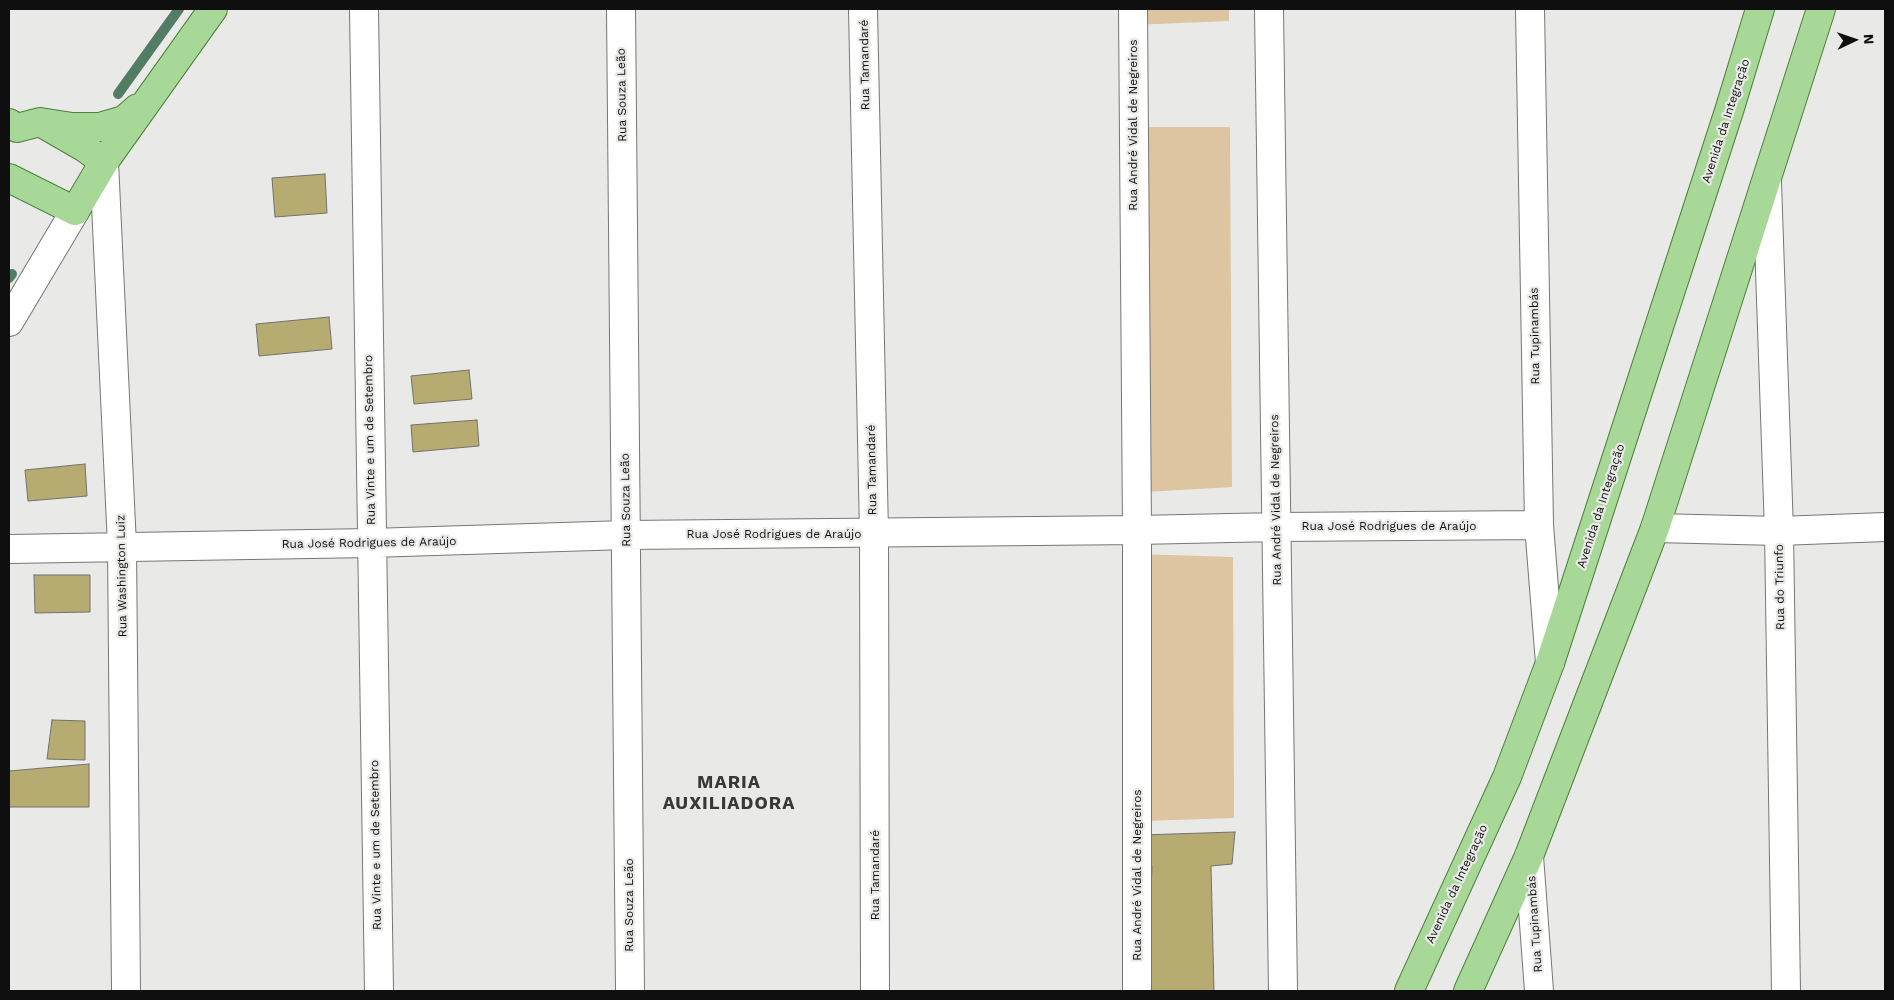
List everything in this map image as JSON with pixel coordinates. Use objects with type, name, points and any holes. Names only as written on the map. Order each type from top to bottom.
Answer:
[{"type":"main road","points":[[9,178],[75,211],[104,162],[213,9]]},
{"type":"main road","name":"Avenida da Integração","points":[[1409,991],[1507,778],[1550,663],[1729,111],[1760,9]]},
{"type":"main road","points":[[1468,991],[1529,856],[1656,528],[1821,9]]},
{"type":"main road","points":[[19,129],[100,127],[124,120],[148,99]]},
{"type":"main road","points":[[19,129],[85,148],[104,162]]},
{"type":"street","name":"Rua Vinte e um de Setembro","points":[[364,9],[379,991]]},
{"type":"street","name":"Rua Souza Leão","points":[[621,9],[630,991]]},
{"type":"street","name":"Rua Tamandaré","points":[[864,9],[874,534],[876,991]]},
{"type":"street","name":"Rua André Vidal de Negreiros","points":[[1132,9],[1137,991]]},
{"type":"street","name":"Rua André Vidal de Negreiros","points":[[1269,9],[1283,991]]},
{"type":"street","name":"Rua Tupinambás","points":[[1530,9],[1539,525],[1550,663]]},
{"type":"street","name":"Rua Washington Luiz","points":[[104,162],[122,546],[126,991]]},
{"type":"street","name":"Rua do Triunfo","points":[[1767,182],[1779,531],[1786,991]]},
{"type":"street","points":[[9,322],[75,211]]},
{"type":"street","name":"Rua José Rodrigues de Araújo","points":[[9,549],[371,543],[626,535],[874,534],[1277,527],[1539,525]]},
{"type":"street","points":[[1656,528],[1779,531],[1885,527]]},
{"type":"street","name":"Rua Tupinambás","points":[[1529,856],[1539,991]]},
{"type":"shaded area","points":[[1131,9],[1229,9],[1229,21],[1131,25]]},
{"type":"shaded area","points":[[1131,127],[1230,127],[1232,487],[1145,492]]},
{"type":"shaded area","points":[[1136,554],[1233,557],[1234,818],[1144,821]]},
{"type":"building","points":[[325,174],[327,213],[275,217],[272,178]]},
{"type":"building","points":[[329,317],[332,349],[259,356],[256,324]]},
{"type":"building","points":[[469,370],[472,399],[414,404],[411,376]]},
{"type":"building","points":[[477,420],[479,446],[413,452],[411,425]]},
{"type":"building","points":[[85,464],[87,496],[28,501],[25,470]]},
{"type":"building","points":[[34,575],[90,575],[90,612],[35,613]]},
{"type":"building","points":[[52,720],[85,721],[85,760],[47,759]]},
{"type":"building","points":[[89,764],[89,807],[9,807],[9,771]]},
{"type":"building","points":[[1235,832],[1232,864],[1211,866],[1214,991],[1147,991],[1152,866],[1141,868],[1141,835]]},
{"type":"waterway","points":[[118,94],[179,9]]},
{"type":"waterway","points":[[9,278],[12,274]]},
{"type":"district","name":"MARIA AUXILIADORA","points":[[729,793]]}]
